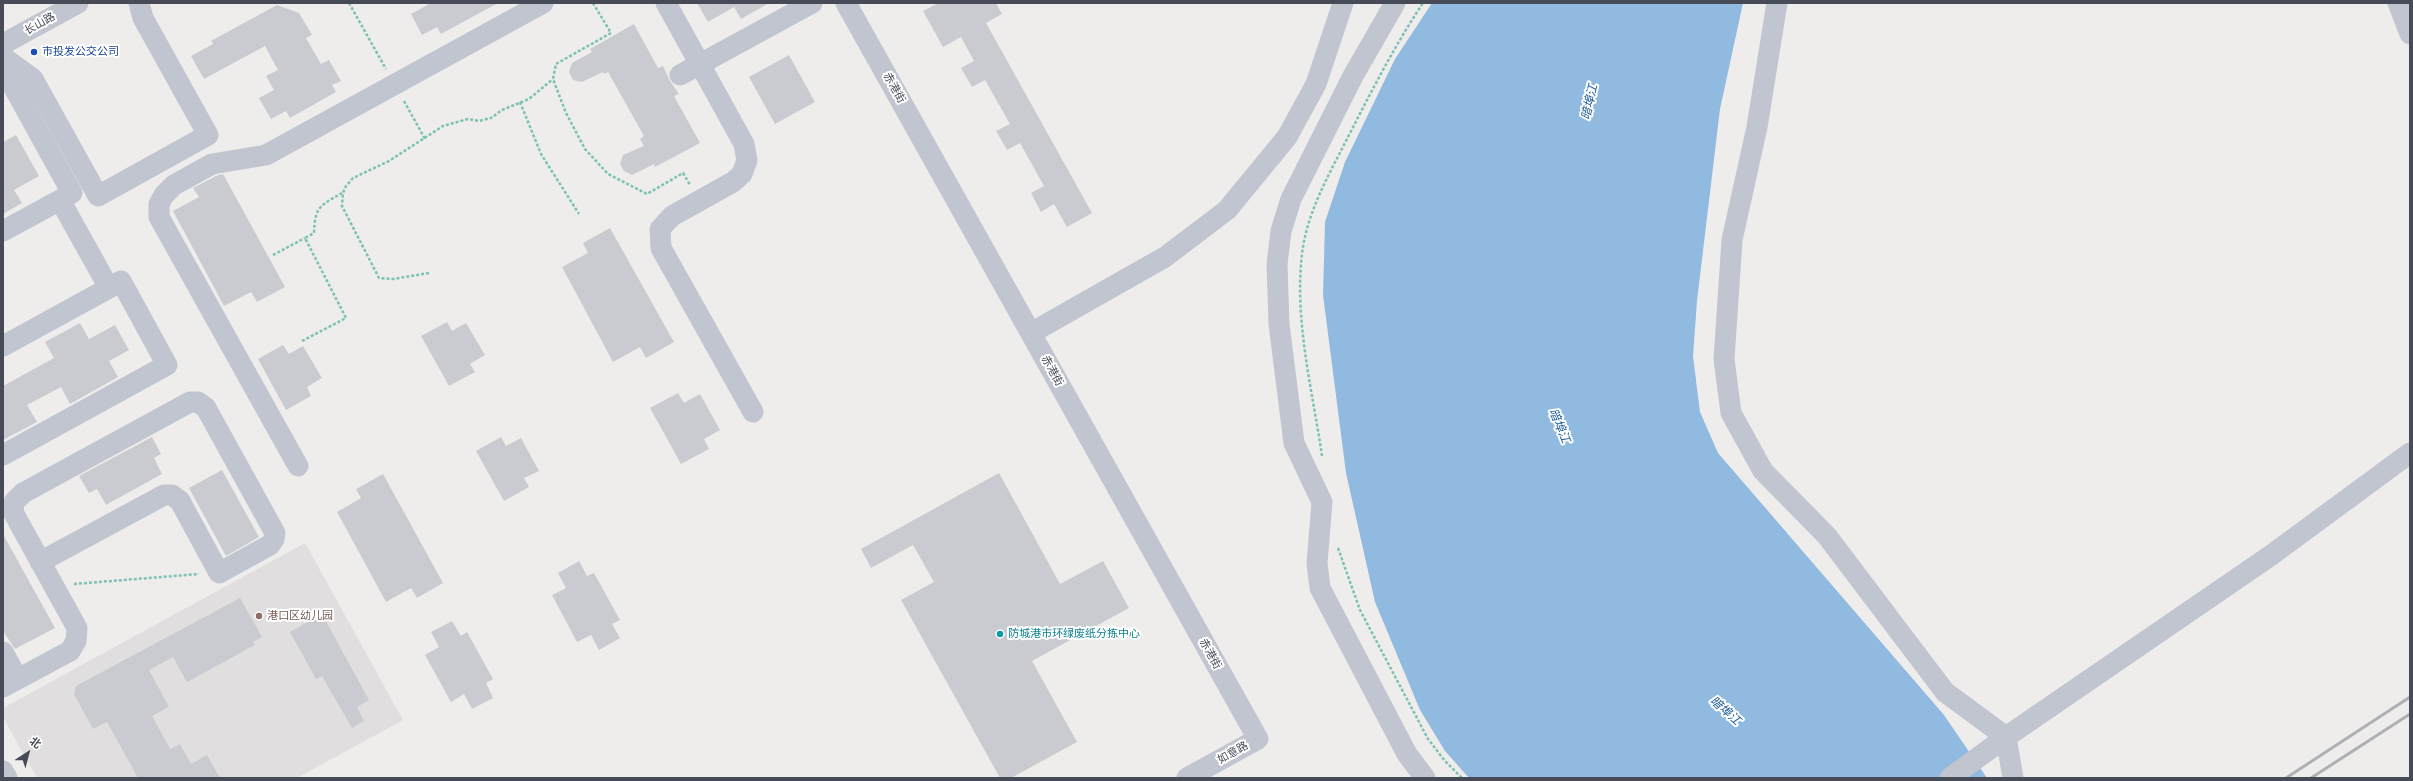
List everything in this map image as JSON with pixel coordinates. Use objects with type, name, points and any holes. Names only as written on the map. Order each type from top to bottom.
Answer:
[{"type":"street","points":[[3,57],[33,79],[98,196],[208,135],[143,18],[138,3]]},
{"type":"street","points":[[298,466],[159,217],[159,204],[164,195],[174,185],[212,164],[266,155],[543,3]]},
{"type":"street","points":[[666,3],[744,144],[747,160],[742,174],[733,182],[672,216],[660,229],[662,248],[753,412]]},
{"type":"street","points":[[680,75],[812,3]]},
{"type":"street","name":"赤港街","points":[[846,3],[1258,739]]},
{"type":"street","points":[[1031,333],[1165,257],[1227,210],[1287,137],[1316,84],[1343,3]]},
{"type":"street","points":[[1395,3],[1353,76],[1291,199],[1282,231],[1278,264],[1278,324],[1294,443],[1322,502],[1317,563],[1320,588],[1407,754],[1425,778]]},
{"type":"street","points":[[1777,3],[1757,126],[1732,240],[1724,359],[1732,413],[1763,471],[1827,536],[1945,692],[2006,737],[2012,778]]},
{"type":"street","points":[[2398,3],[2410,34]]},
{"type":"street","name":"长山路","points":[[3,44],[65,6]]},
{"type":"street","points":[[3,68],[72,193],[3,231]]},
{"type":"street","points":[[60,200],[109,288]]},
{"type":"street","points":[[3,346],[121,281],[167,365],[3,455]]},
{"type":"street","points":[[3,652],[11,683],[70,651],[76,641],[77,628],[40,562],[13,512],[14,502],[23,493],[190,402],[198,402],[206,408],[275,532],[274,539],[270,546],[219,573],[180,501],[172,495],[164,495],[40,562]]},
{"type":"street","points":[[1950,778],[2006,737],[2270,556],[2410,453]]},
{"type":"street","name":"如意路","points":[[1187,778],[1258,739]]},
{"type":"street","points":[[3,770],[7,778]]},
{"type":"path","points":[[593,3],[610,33],[556,64],[553,79],[566,113],[585,149],[608,174],[647,194],[683,173],[698,202]]},
{"type":"path","points":[[1323,462],[1302,322],[1301,265],[1304,236],[1312,208],[1374,86],[1404,31],[1423,3]]},
{"type":"path","points":[[273,255],[314,234],[315,215],[320,206],[343,193],[353,178],[389,161],[443,126],[468,119],[479,121],[491,118],[502,110],[529,99],[553,79]]},
{"type":"path","points":[[520,102],[541,154],[579,214]]},
{"type":"path","points":[[343,193],[342,206],[379,278],[394,279],[429,273]]},
{"type":"path","points":[[302,341],[346,318],[305,238]]},
{"type":"path","points":[[1338,546],[1360,610],[1424,732],[1445,761],[1462,778]]},
{"type":"path","points":[[53,585],[219,573]]},
{"type":"shaded area","name":"港口区幼儿园","points":[[305,543],[403,720],[297,778],[37,778],[3,717],[3,708]]},
{"type":"water","name":"暗埠江","points":[[1432,3],[1743,3],[1720,109],[1697,301],[1693,356],[1700,412],[1718,453],[1944,715],[1987,778],[1469,778],[1445,751],[1420,710],[1375,602],[1346,473],[1323,295],[1325,222],[1345,162],[1395,59]]},
{"type":"building","points":[[431,3],[498,3],[441,34],[437,27],[422,35],[411,14]]},
{"type":"building","points":[[697,3],[769,3],[741,19],[734,7],[708,22]]},
{"type":"building","points":[[938,3],[996,3],[1002,14],[986,23],[1092,213],[1067,227],[1054,204],[1041,212],[1031,193],[1044,186],[1020,143],[1007,150],[996,131],[1010,124],[985,80],[972,87],[961,68],[974,61],[961,37],[943,47],[923,11]]},
{"type":"building","points":[[277,5],[299,13],[312,35],[306,38],[321,64],[329,60],[341,81],[332,85],[336,92],[290,118],[286,111],[271,119],[259,98],[274,90],[266,76],[278,70],[265,46],[204,79],[191,56],[213,44],[211,41]]},
{"type":"building","points":[[634,24],[658,68],[663,66],[670,81],[679,94],[674,96],[700,143],[655,167],[654,164],[632,175],[624,171],[620,164],[623,155],[644,146],[640,139],[644,136],[608,72],[604,74],[603,72],[582,82],[573,80],[569,72],[572,63],[592,52],[590,49]]},
{"type":"building","points":[[789,55],[815,102],[775,124],[749,77]]},
{"type":"building","points":[[16,135],[39,176],[14,190],[22,203],[3,214],[3,142]]},
{"type":"building","points":[[223,174],[285,287],[257,302],[251,292],[224,306],[173,211],[199,197],[193,188]]},
{"type":"building","points":[[610,228],[674,342],[646,358],[640,347],[613,362],[562,267],[588,253],[583,243]]},
{"type":"building","points":[[447,322],[452,331],[466,323],[485,355],[470,364],[475,372],[449,386],[421,336]]},
{"type":"building","points":[[80,323],[89,339],[115,325],[129,350],[109,361],[118,377],[70,404],[61,387],[27,405],[37,422],[3,440],[3,386],[54,358],[45,342]]},
{"type":"building","points":[[283,345],[289,354],[303,346],[322,378],[307,387],[311,396],[286,410],[258,359]]},
{"type":"building","points":[[678,393],[684,403],[700,394],[720,430],[704,439],[709,449],[681,464],[650,408]]},
{"type":"building","points":[[152,437],[161,454],[154,458],[162,474],[106,505],[97,489],[89,493],[79,476]]},
{"type":"building","points":[[501,437],[506,446],[521,438],[539,471],[524,478],[529,487],[504,501],[476,451]]},
{"type":"building","points":[[222,470],[259,537],[226,556],[189,488]]},
{"type":"building","name":"防城港市环绿废纸分拣中心","points":[[999,473],[1060,584],[1103,561],[1129,608],[1032,661],[1077,742],[1011,778],[1000,778],[901,600],[934,582],[913,545],[871,568],[861,549]]},
{"type":"building","points":[[383,474],[443,583],[417,598],[411,588],[386,602],[337,512],[361,498],[356,489]]},
{"type":"building","points":[[3,534],[55,628],[15,649],[3,631]]},
{"type":"building","points":[[579,561],[587,576],[594,573],[620,620],[612,624],[620,638],[599,650],[591,635],[577,642],[552,595],[566,588],[558,573]]},
{"type":"building","points":[[240,598],[262,637],[253,642],[255,645],[187,682],[173,657],[149,670],[169,707],[152,716],[170,749],[180,744],[191,764],[207,755],[220,778],[138,778],[107,722],[93,729],[74,694],[76,686]]},
{"type":"building","points":[[322,614],[369,700],[357,707],[364,721],[352,728],[322,676],[316,679],[290,632]]},
{"type":"building","points":[[452,621],[461,636],[467,632],[493,679],[486,683],[493,698],[472,709],[464,694],[451,702],[425,655],[439,647],[431,632]]},
{"type":"railway","points":[[2286,778],[2410,697]]},
{"type":"railway","points":[[2311,778],[2410,714]]},
{"type":"place","name":"巿投发公交公司","points":[[34,52]]},
{"type":"place","name":"港口区幼儿园","points":[[259,616]]},
{"type":"place","name":"防城港市环绿废纸分拣中心","points":[[1000,634]]}]
